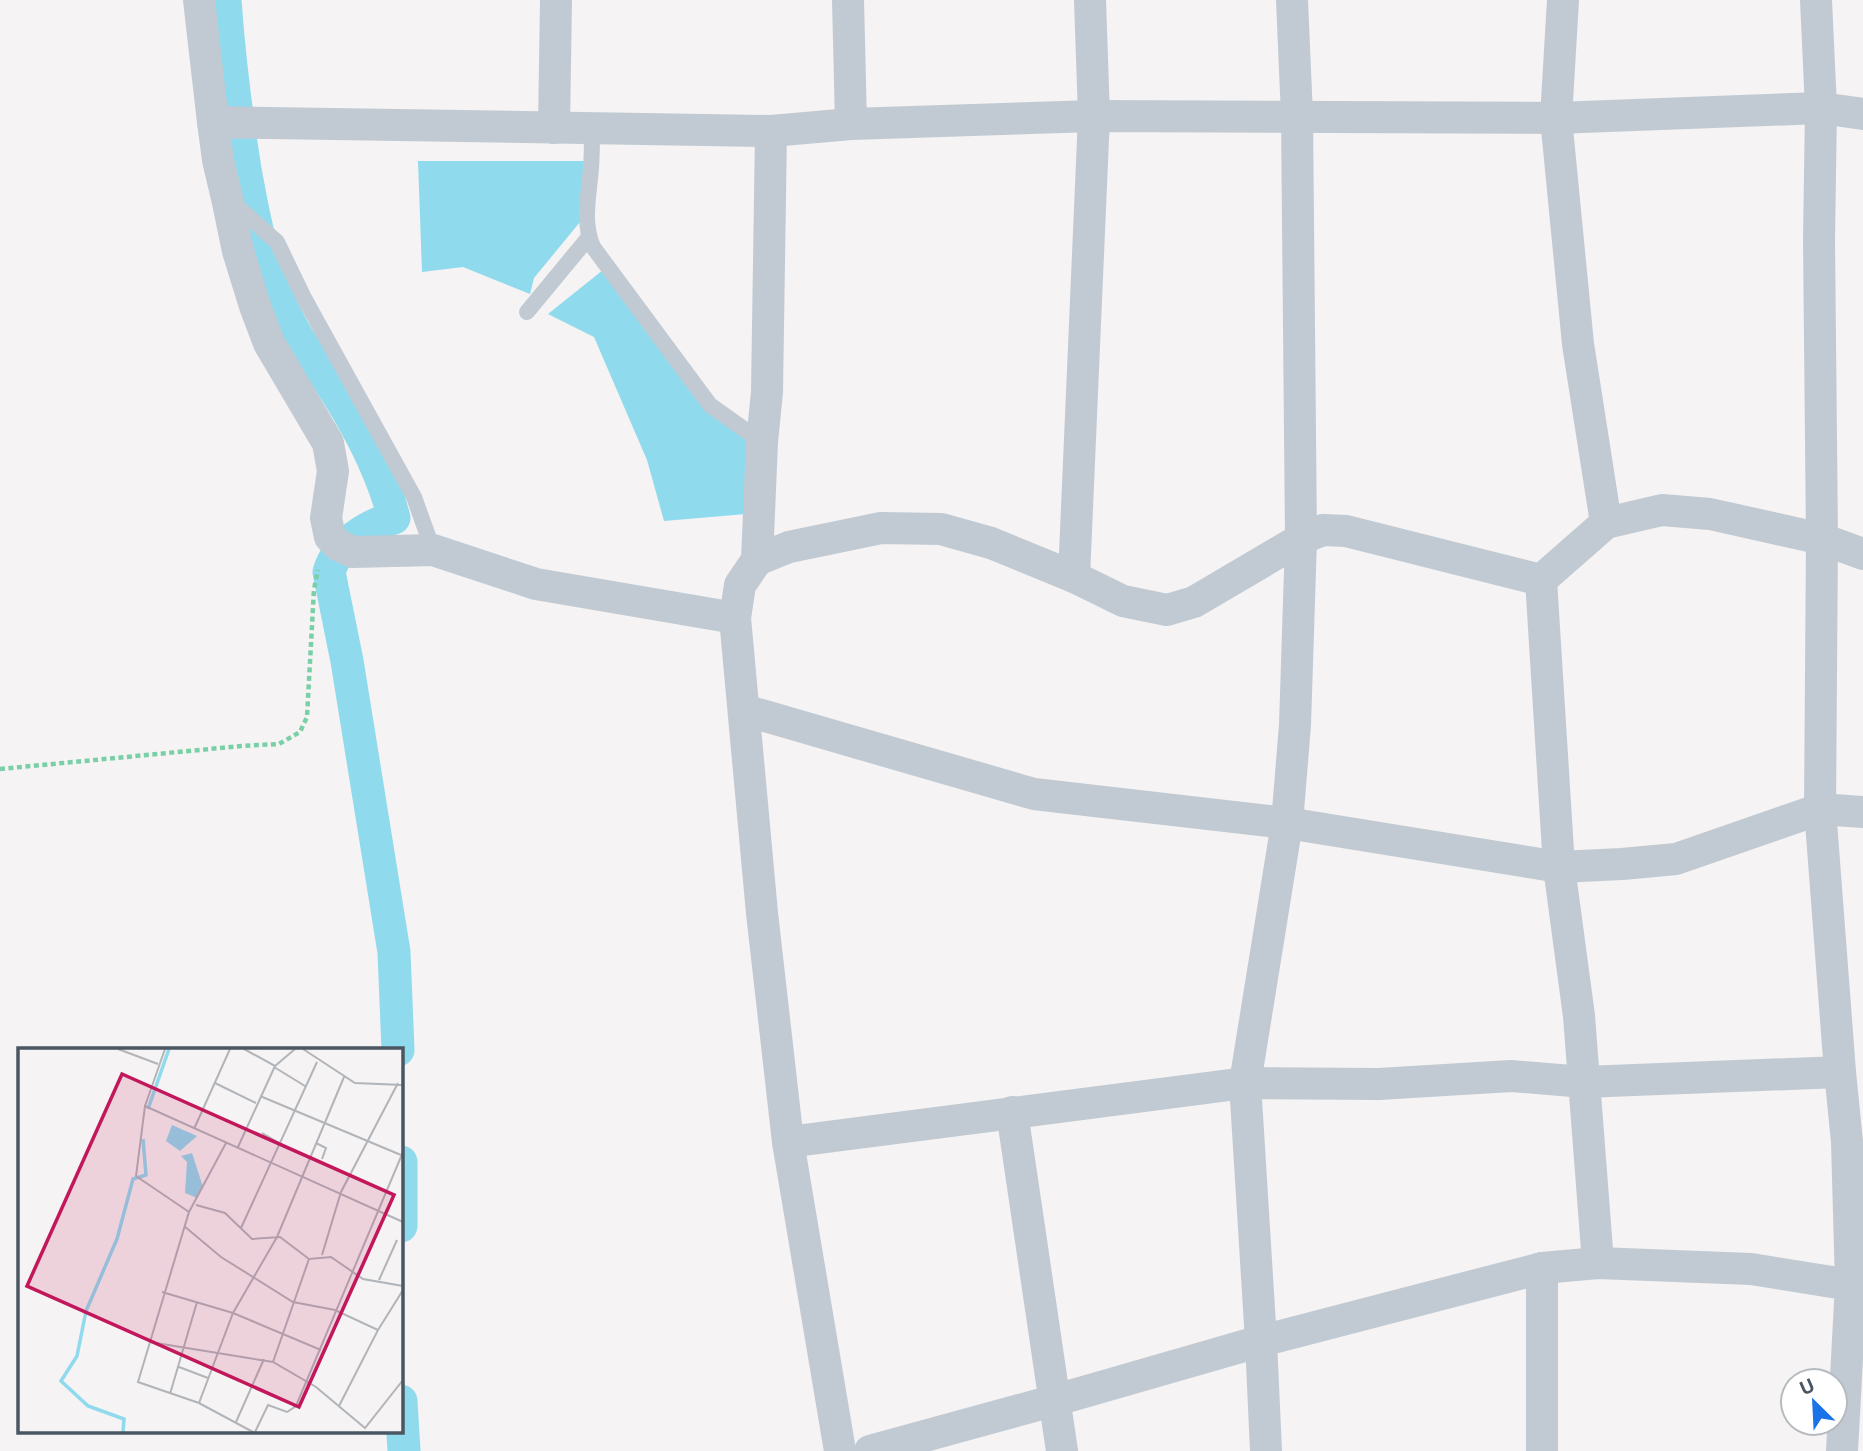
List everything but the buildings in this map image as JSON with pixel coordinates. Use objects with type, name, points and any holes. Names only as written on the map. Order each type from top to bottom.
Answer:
[{"type":"street","points":[[199,0],[218,160],[238,251],[270,343],[328,443],[333,471],[326,518],[330,537],[338,545],[353,552],[433,550],[536,584],[735,618]]},
{"type":"street","points":[[554,128],[556,0]]},
{"type":"street","points":[[848,0],[851,124]]},
{"type":"street","points":[[1074,577],[1094,116],[1090,0]]},
{"type":"street","points":[[1266,1451],[1245,1083],[1287,823],[1295,725],[1301,539],[1297,116],[1292,0]]},
{"type":"street","points":[[1563,0],[1556,118],[1578,344],[1606,523]]},
{"type":"street","points":[[1816,0],[1821,108],[1820,809],[1857,1285],[1842,1451]]},
{"type":"street","points":[[213,122],[771,131],[851,124],[1094,116],[1556,118],[1821,108],[1863,114]]},
{"type":"street","points":[[771,131],[767,392],[757,559],[740,585],[735,618],[762,913],[788,1142],[841,1451]]},
{"type":"street","points":[[1541,580],[1606,523],[1661,510],[1710,514],[1822,539],[1863,554]]},
{"type":"street","points":[[757,559],[789,547],[881,528],[941,529],[990,543],[1074,577],[1123,601],[1167,610],[1194,602],[1301,539],[1324,530],[1346,531],[1541,580]]},
{"type":"street","points":[[1541,580],[1559,867],[1579,1016],[1598,1263]]},
{"type":"street","points":[[744,710],[1034,794],[1287,823],[1559,867],[1675,859],[1820,809],[1863,812]]},
{"type":"street","points":[[788,1142],[1245,1083],[1379,1084],[1511,1076],[1584,1082],[1840,1072]]},
{"type":"street","points":[[1012,1112],[1062,1451]]},
{"type":"street","points":[[870,1451],[1261,1341],[1542,1268],[1598,1263],[1751,1269],[1857,1285]]},
{"type":"street","points":[[1542,1268],[1542,1451]]},
{"type":"lane","points":[[592,128],[592,163],[586,221],[589,237],[602,259],[710,405],[762,442]]},
{"type":"lane","points":[[228,198],[277,242],[303,296],[414,497],[433,550]]},
{"type":"lane","points":[[527,312],[589,237]]},
{"type":"path","points":[[0,769],[279,744],[300,732],[307,717],[314,589],[319,565],[330,537]]},
{"type":"water","points":[[418,161],[586,161],[580,222],[534,278],[530,294],[463,267],[422,272]]},
{"type":"water","points":[[603,270],[714,416],[751,438],[746,514],[664,521],[647,460],[594,337],[548,314]]},
{"type":"waterway","points":[[225,0],[245,169],[269,273],[297,337],[336,391],[366,444],[382,480],[394,518],[374,525],[346,544],[329,572],[347,661],[394,952],[398,1048]]},
{"type":"waterway","points":[[402,1418],[404,1451]]}]
